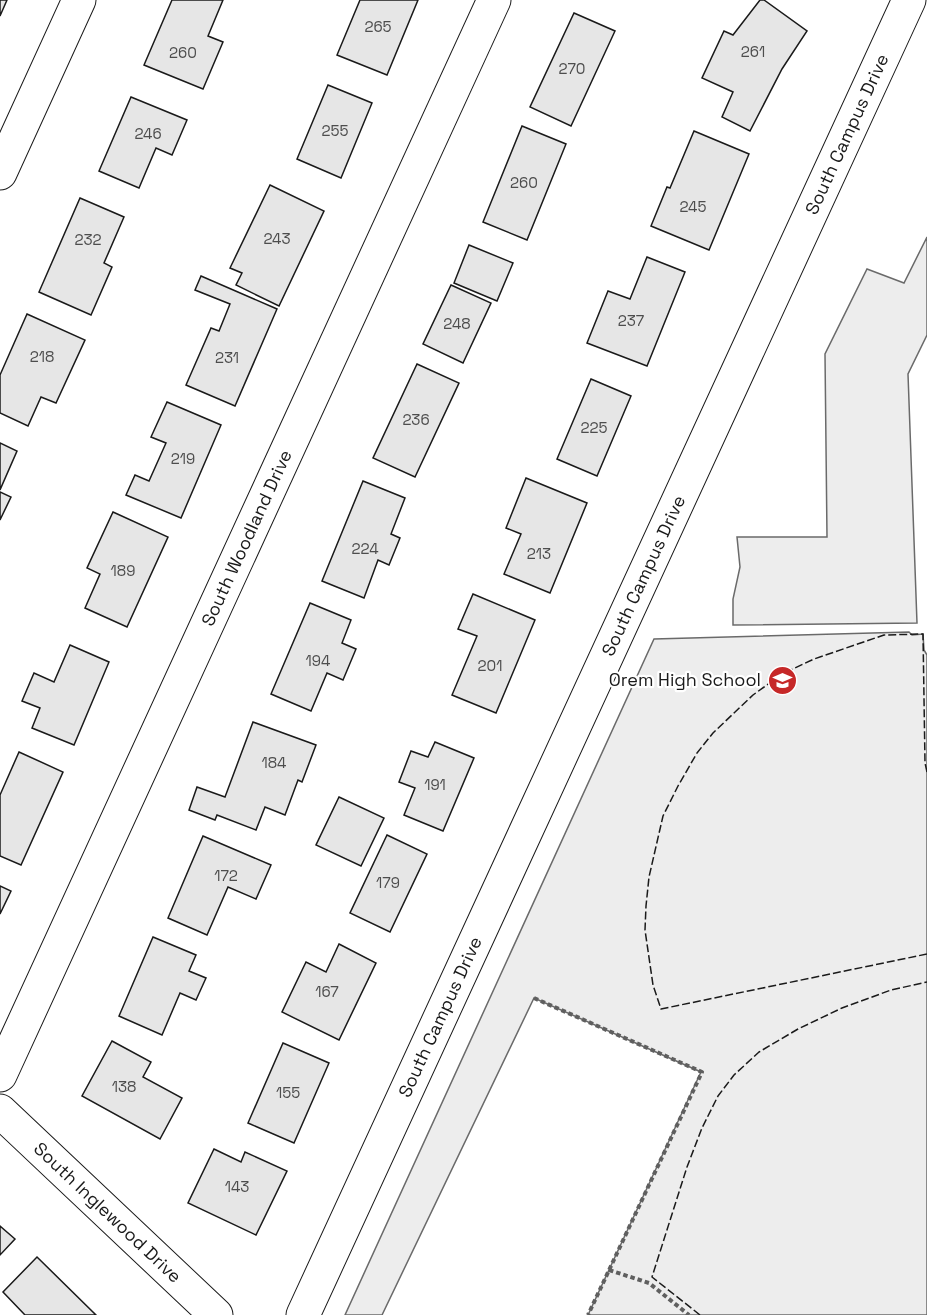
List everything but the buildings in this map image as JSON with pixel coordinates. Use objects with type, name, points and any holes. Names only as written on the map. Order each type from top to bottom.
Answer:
[{"type":"street","points":[[0,173],[79,0]]},
{"type":"street","name":"South Woodland Drive","points":[[0,1076],[495,0]]},
{"type":"street","name":"South Campus Drive","points":[[303,1315],[909,0]]},
{"type":"street","name":"South Inglewood Drive","points":[[0,1111],[216,1315]]},
{"type":"path","points":[[534,998],[702,1072],[588,1315]]},
{"type":"path","points":[[609,1270],[649,1283],[689,1315]]},
{"type":"shaded area","points":[[927,237],[927,335],[908,374],[917,623],[733,625],[733,599],[740,567],[737,537],[827,537],[825,354],[867,269],[904,283]]},
{"type":"shaded area","name":"Orem High School","points":[[909,632],[912,635],[923,634],[924,650],[927,655],[927,1315],[588,1315],[701,1072],[534,998],[382,1315],[345,1315],[654,639]]},
{"type":"fence","points":[[927,772],[923,634],[884,635],[814,659],[782,674],[753,695],[713,733],[697,753],[678,786],[663,816],[649,877],[645,930],[653,985],[661,1009],[927,954]]},
{"type":"fence","points":[[700,1315],[652,1277],[687,1167],[702,1128],[718,1096],[734,1075],[759,1052],[798,1029],[842,1008],[891,990],[927,982]]},
{"type":"place","name":"Orem High School","points":[[782,680]]}]
